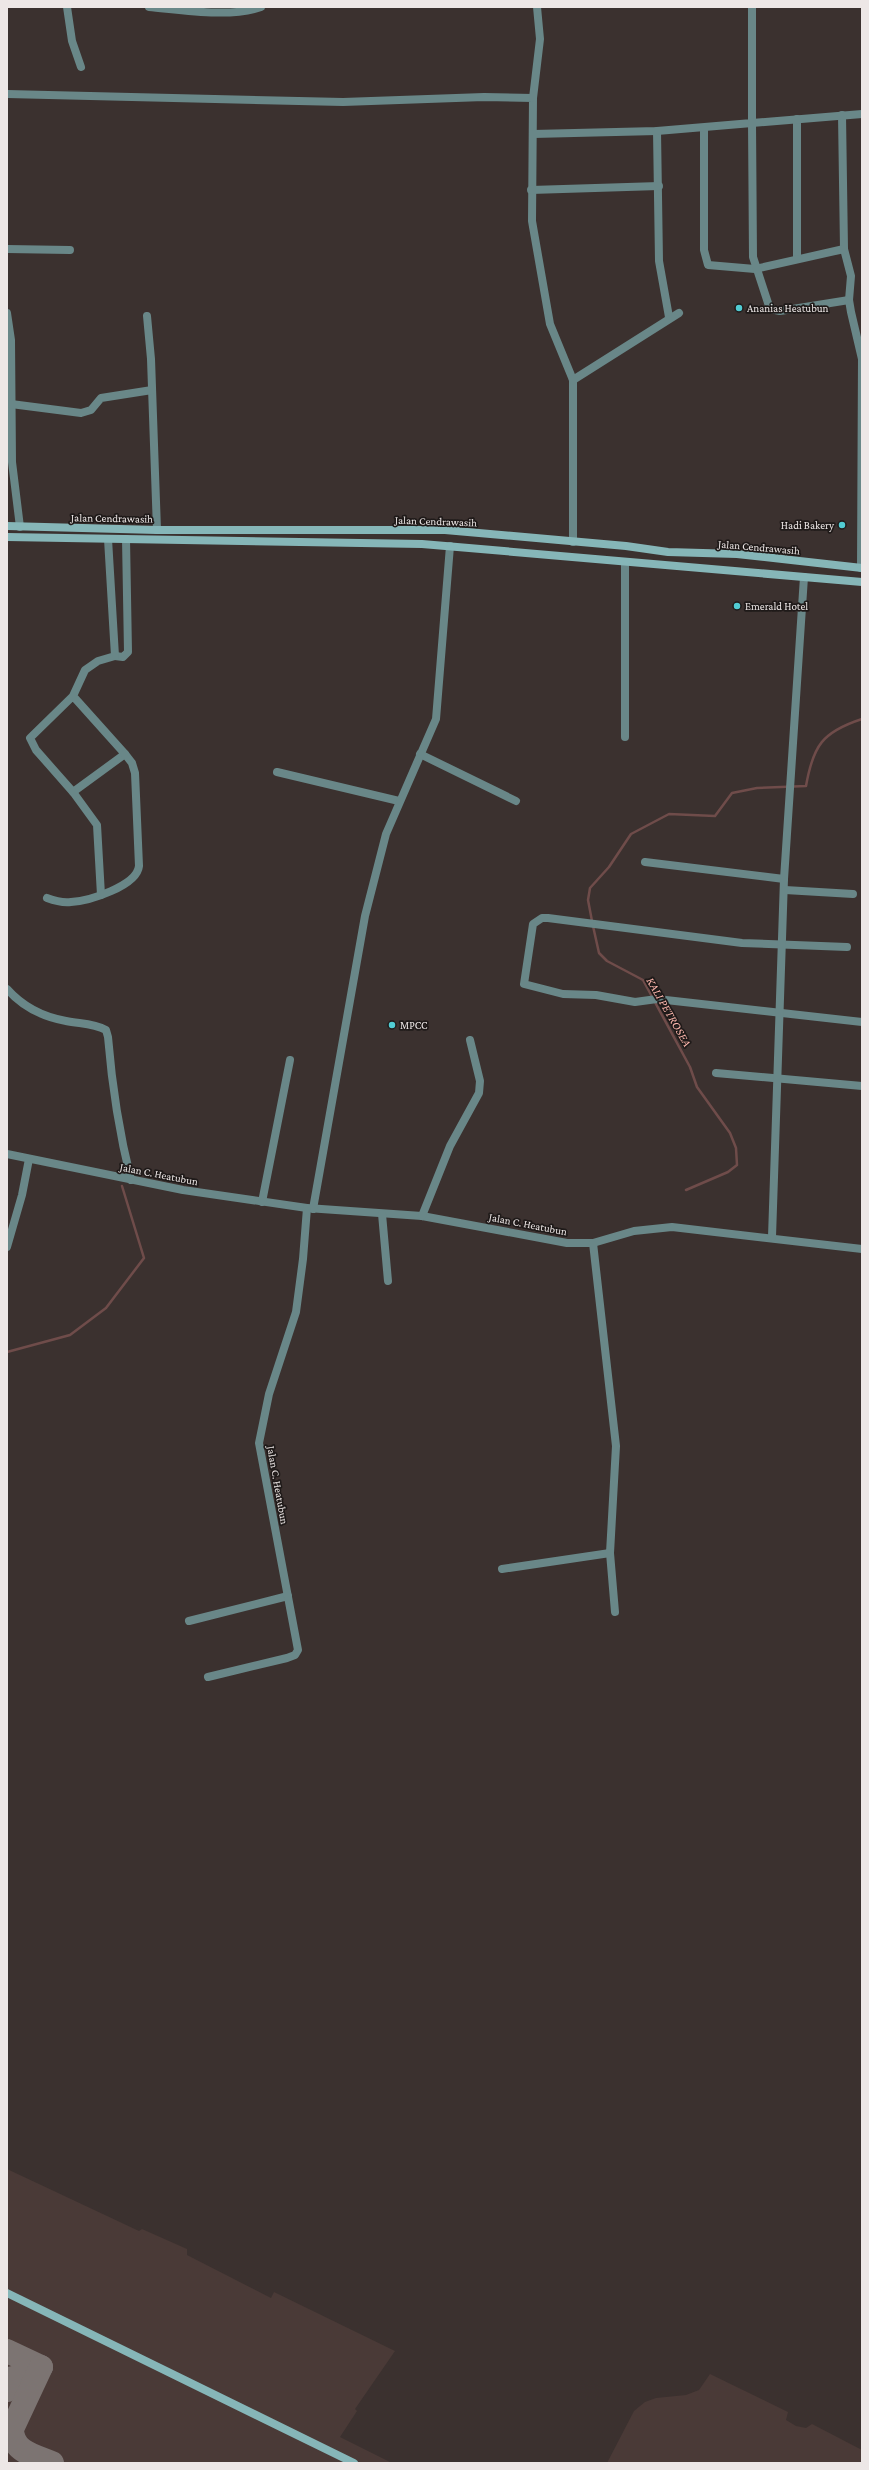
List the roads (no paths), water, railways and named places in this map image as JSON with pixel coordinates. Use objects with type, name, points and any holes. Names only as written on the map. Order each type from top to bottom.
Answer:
[{"type":"main road","name":"Jalan Cendrawasih","points":[[7,526],[157,530],[445,530],[668,552],[737,554],[861,568]]},
{"type":"main road","name":"Jalan Cendrawasih","points":[[7,537],[422,544],[862,582]]},
{"type":"main road","points":[[7,2293],[354,2463]]},
{"type":"street","points":[[67,7],[72,41],[81,67]]},
{"type":"street","points":[[149,7],[202,12],[239,12],[261,7]]},
{"type":"street","points":[[537,7],[540,39],[533,98],[531,190],[532,221],[547,314],[553,334],[573,380],[573,542]]},
{"type":"street","points":[[752,7],[752,248],[755,268],[772,311],[849,300]]},
{"type":"street","points":[[7,94],[343,102],[484,97],[533,98]]},
{"type":"street","points":[[533,134],[657,131],[862,114]]},
{"type":"street","points":[[842,115],[844,249],[851,276],[849,300],[862,359],[861,568]]},
{"type":"street","points":[[797,119],[797,259]]},
{"type":"street","points":[[704,128],[706,263],[715,267],[755,268],[844,249]]},
{"type":"street","points":[[657,131],[659,261],[669,317]]},
{"type":"street","points":[[531,190],[659,186]]},
{"type":"street","points":[[7,249],[70,250]]},
{"type":"street","points":[[573,380],[679,312]]},
{"type":"street","points":[[7,313],[11,340],[12,462],[20,526]]},
{"type":"street","points":[[147,316],[152,390],[157,530]]},
{"type":"street","points":[[11,404],[81,414],[91,410],[101,398],[152,390]]},
{"type":"street","points":[[108,539],[114,656]]},
{"type":"street","points":[[101,895],[97,825],[73,792],[36,750],[30,740],[38,728],[73,696],[85,670],[98,661],[114,656],[123,658],[128,652],[126,539]]},
{"type":"street","points":[[310,1208],[365,916],[386,834],[437,714],[450,546]]},
{"type":"street","points":[[624,737],[625,562]]},
{"type":"street","points":[[772,1237],[776,1078],[785,890],[784,879],[804,577]]},
{"type":"street","points":[[47,898],[72,902],[101,895],[129,881],[139,871],[135,773],[132,763],[73,696]]},
{"type":"street","points":[[73,792],[124,754]]},
{"type":"street","points":[[420,754],[516,801]]},
{"type":"street","points":[[277,772],[399,801]]},
{"type":"street","points":[[645,862],[784,879]]},
{"type":"street","points":[[785,890],[853,894]]},
{"type":"street","points":[[847,948],[782,946],[542,918],[533,924],[524,974],[524,984],[557,994],[592,995],[635,1002],[657,999],[862,1022]]},
{"type":"street","points":[[7,989],[28,1009],[65,1021],[94,1024],[106,1030],[120,1135],[131,1180]]},
{"type":"street","points":[[422,1216],[450,1146],[479,1093],[480,1080],[470,1040]]},
{"type":"street","points":[[262,1202],[290,1060]]},
{"type":"street","points":[[716,1073],[862,1086]]},
{"type":"street","name":"Jalan C. Heatubun","points":[[7,1154],[131,1180],[262,1202],[310,1208],[422,1216],[538,1239],[567,1243],[593,1243],[639,1230],[672,1227],[772,1237],[862,1249]]},
{"type":"street","points":[[7,1247],[22,1195],[29,1159]]},
{"type":"street","name":"Jalan C. Heatubun","points":[[208,1677],[287,1658],[295,1654],[298,1650],[260,1450],[259,1436],[269,1394],[296,1312],[310,1208]]},
{"type":"street","points":[[382,1214],[388,1281]]},
{"type":"street","points":[[593,1243],[615,1438],[610,1553],[615,1612]]},
{"type":"street","points":[[502,1569],[610,1553]]},
{"type":"street","points":[[189,1620],[288,1596]]},
{"type":"waterway","name":"KALI PETROSEA","points":[[592,921],[588,900],[590,888],[609,867],[631,834],[669,814],[715,816],[732,793],[757,788],[806,786],[812,760],[822,742],[837,729],[862,719]]},
{"type":"waterway","name":"KALI PETROSEA","points":[[593,926],[599,953],[607,961],[643,980],[690,1067],[697,1087],[730,1133],[736,1148],[737,1165],[728,1172],[686,1190]]},
{"type":"waterway","points":[[7,1352],[70,1335],[106,1308],[144,1258],[122,1186]]},
{"type":"place","name":"Ananias Heatubun","points":[[739,308]]},
{"type":"place","name":"Hadi Bakery","points":[[842,525]]},
{"type":"place","name":"Emerald Hotel","points":[[737,606]]},
{"type":"place","name":"MPCC","points":[[392,1025]]}]
